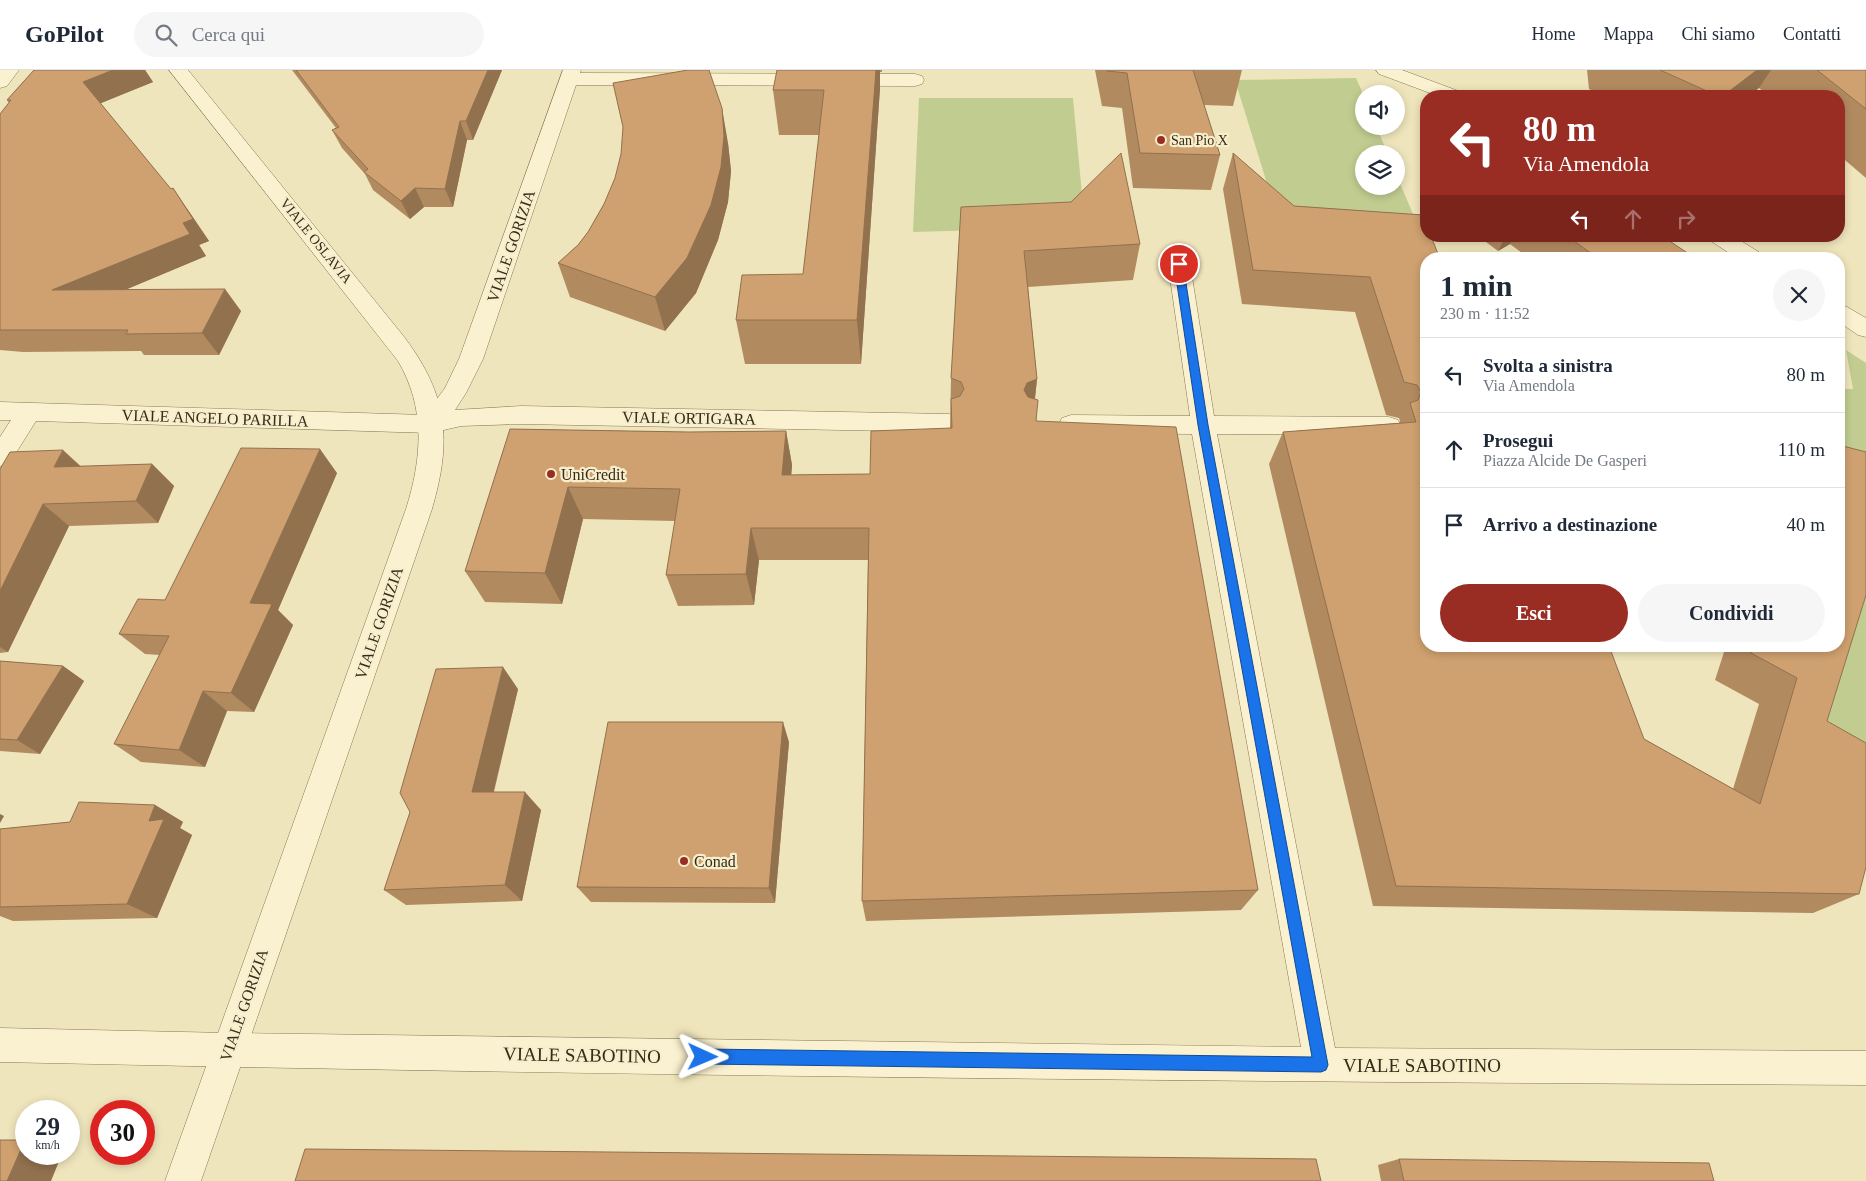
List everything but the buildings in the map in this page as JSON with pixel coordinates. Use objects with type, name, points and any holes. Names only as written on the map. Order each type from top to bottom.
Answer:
[{"type":"street","points":[[0,82],[10,70]]},
{"type":"street","name":"VIALE OSLAVIA","points":[[178,70],[401,350],[424,392],[430,424]]},
{"type":"street","points":[[1385,70],[1438,90]]},
{"type":"street","points":[[570,75],[915,80]]},
{"type":"street","name":"VIALE GORIZIA","points":[[183,1181],[428,483],[432,443],[430,424],[454,393],[471,359],[570,75]]},
{"type":"street","points":[[1727,242],[1743,252]]},
{"type":"street","points":[[1179,264],[1203,425],[1321,1065]]},
{"type":"street","points":[[1845,316],[1866,329]]},
{"type":"street","name":"VIALE ANGELO PARILLA","points":[[0,411],[430,424]]},
{"type":"street","points":[[0,457],[29,412]]},
{"type":"street","name":"VIALE ORTIGARA","points":[[430,424],[461,417],[521,414],[949,423]]},
{"type":"street","points":[[1044,424],[1389,426]]},
{"type":"street","name":"VIALE SABOTINO","points":[[0,1045],[228,1050],[1321,1065],[1866,1068]]},
{"type":"green space","points":[[1356,78],[1359,85],[1355,85],[1355,135],[1380,135],[1384,145],[1355,145],[1355,195],[1405,195],[1413,214],[1277,216],[1235,80]]},
{"type":"green space","points":[[919,98],[1073,98],[1085,227],[913,232]]},
{"type":"green space","points":[[1846,350],[1866,363],[1866,492],[1845,484],[1845,389],[1853,389]]},
{"type":"green space","points":[[1866,539],[1866,782],[1799,746],[1837,652],[1845,652],[1845,622]]},
{"type":"place","name":"San Pio X","points":[[1161,140]]},
{"type":"place","name":"UniCredit","points":[[551,474]]},
{"type":"place","name":"Conad","points":[[684,861]]},
{"type":"route","points":[[703,1057],[1321,1065],[1203,425],[1179,264]]}]
